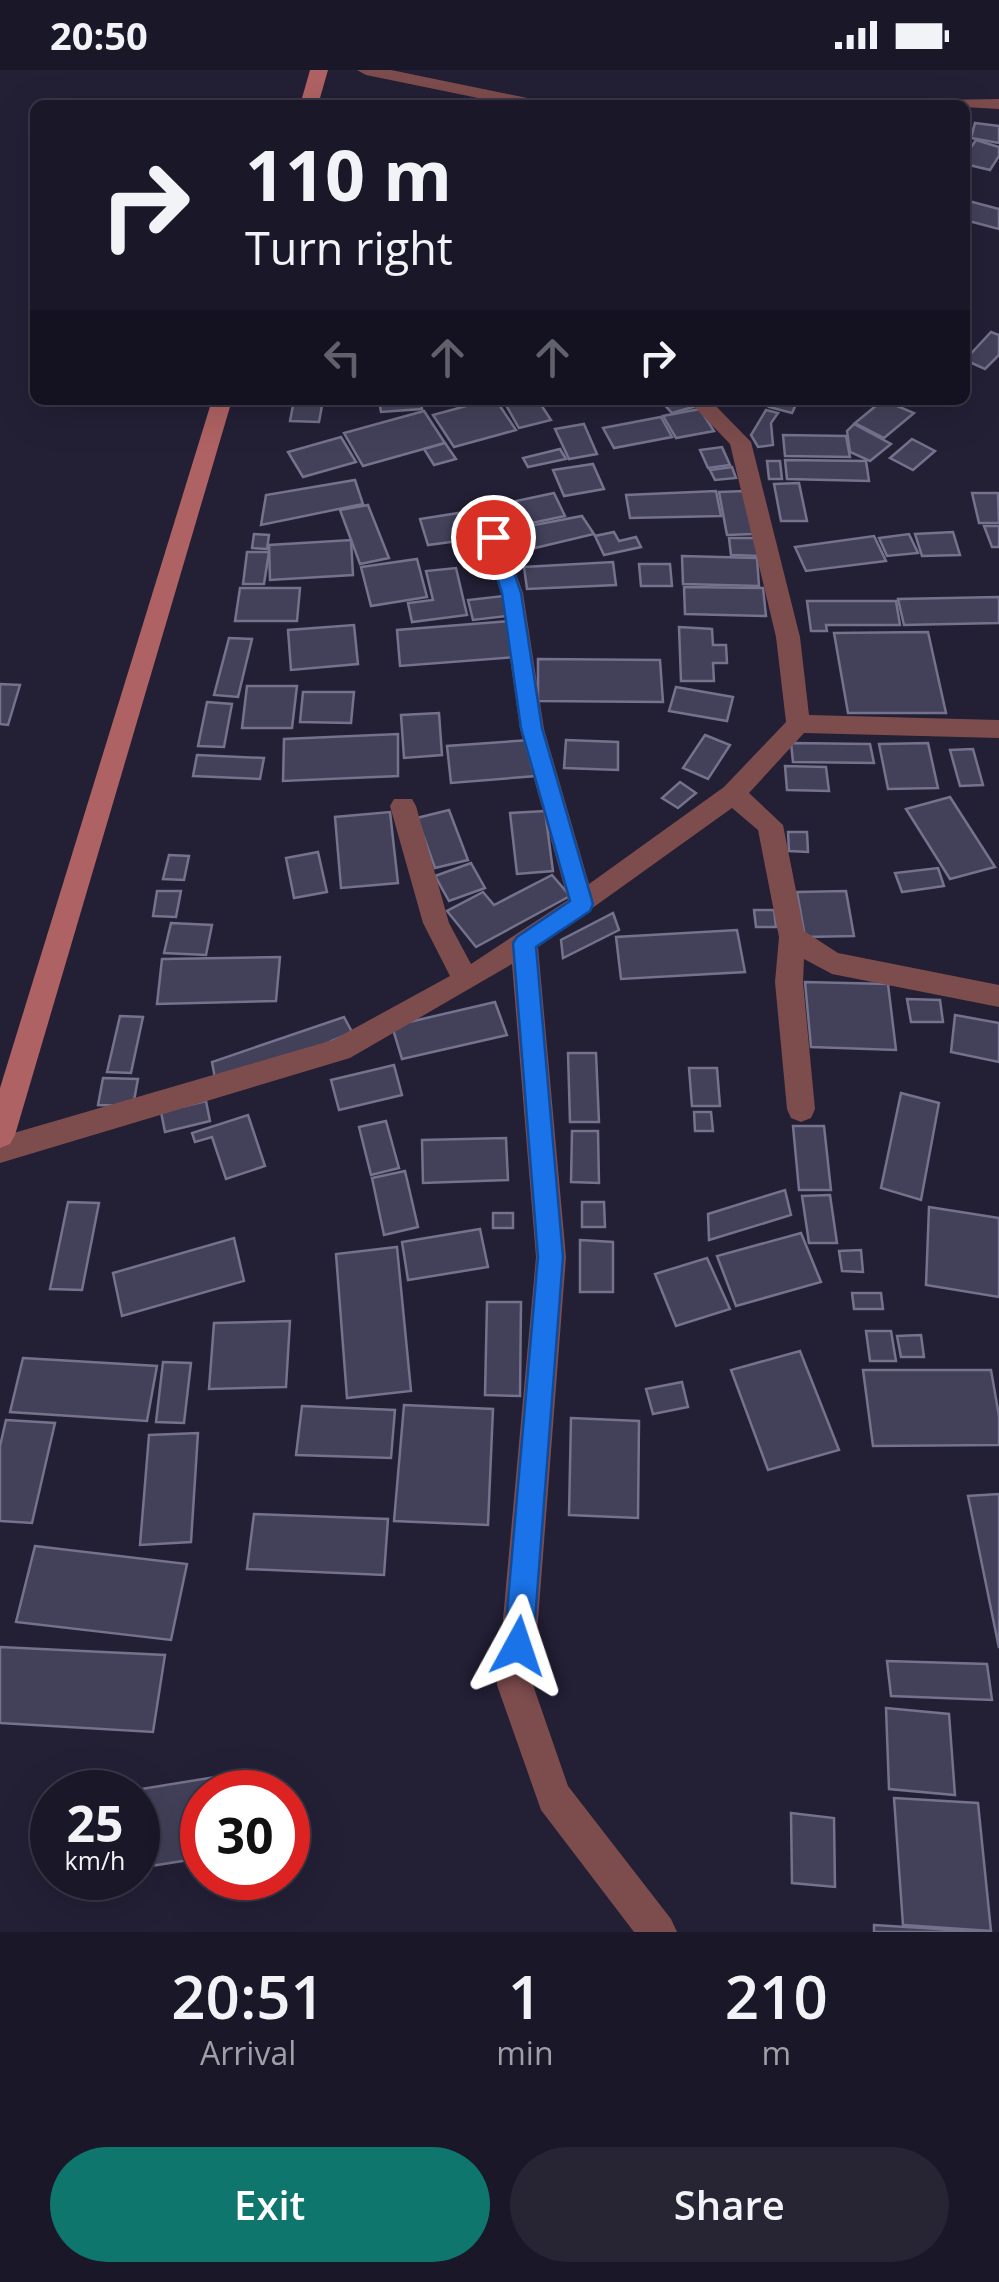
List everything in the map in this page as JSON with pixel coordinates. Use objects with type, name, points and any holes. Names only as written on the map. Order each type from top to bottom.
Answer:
[{"type":"main road","points":[[310,100],[319,70]]},
{"type":"main road","points":[[0,1135],[220,405]]},
{"type":"street","points":[[366,70],[512,100]]},
{"type":"street","points":[[970,111],[999,104]]},
{"type":"street","points":[[703,405],[740,442],[788,637],[798,724]]},
{"type":"street","points":[[493,537],[512,593],[532,728],[582,904]]},
{"type":"street","points":[[0,1150],[340,1050],[466,982],[582,904],[733,794],[798,724],[999,729]]},
{"type":"street","points":[[733,794],[770,825],[792,938],[789,982],[801,1109]]},
{"type":"street","points":[[403,806],[436,923],[466,982]]},
{"type":"street","points":[[792,938],[832,963],[999,996]]},
{"type":"street","points":[[524,943],[551,1257],[515,1685],[554,1797],[658,1932]]},
{"type":"building","points":[[975,123],[999,126],[999,143],[971,138]]},
{"type":"building","points":[[976,140],[999,147],[999,156],[990,170],[970,165],[970,149]]},
{"type":"building","points":[[970,201],[999,209],[999,229],[970,221]]},
{"type":"building","points":[[991,332],[999,335],[999,355],[985,369],[970,362],[970,355]]},
{"type":"building","points":[[293,405],[322,405],[319,422],[290,421]]},
{"type":"building","points":[[380,405],[421,405],[422,409],[381,412]]},
{"type":"building","points":[[470,405],[499,405],[516,430],[454,447],[433,415]]},
{"type":"building","points":[[506,405],[541,405],[551,420],[519,428]]},
{"type":"building","points":[[665,405],[693,407],[672,413]]},
{"type":"building","points":[[770,405],[796,405],[792,413]]},
{"type":"building","points":[[877,405],[895,405],[914,413],[884,438],[855,423]]},
{"type":"building","points":[[700,409],[714,431],[676,438],[663,416]]},
{"type":"building","points":[[766,410],[778,413],[771,423],[773,445],[758,447],[751,435]]},
{"type":"building","points":[[424,411],[445,443],[363,466],[344,433]]},
{"type":"building","points":[[661,417],[672,437],[614,448],[603,428]]},
{"type":"building","points":[[584,424],[597,454],[569,459],[555,429]]},
{"type":"building","points":[[854,424],[891,444],[870,461],[850,452],[847,431]]},
{"type":"building","points":[[783,435],[846,436],[850,457],[785,456]]},
{"type":"building","points":[[341,437],[356,462],[303,477],[288,452]]},
{"type":"building","points":[[912,439],[935,451],[913,470],[890,458]]},
{"type":"building","points":[[445,443],[456,459],[434,465],[424,449]]},
{"type":"building","points":[[722,447],[730,465],[708,468],[700,450]]},
{"type":"building","points":[[560,449],[566,459],[528,467],[523,458]]},
{"type":"building","points":[[785,460],[866,461],[869,481],[787,479]]},
{"type":"building","points":[[767,461],[780,461],[782,479],[769,479]]},
{"type":"building","points":[[593,464],[604,489],[564,496],[553,470]]},
{"type":"building","points":[[732,467],[736,478],[715,480],[710,470]]},
{"type":"building","points":[[355,480],[363,504],[261,525],[266,495]]},
{"type":"building","points":[[799,483],[807,521],[781,521],[774,484]]},
{"type":"building","points":[[716,491],[721,516],[630,518],[626,495]]},
{"type":"building","points":[[745,491],[753,534],[727,535],[719,492]]},
{"type":"building","points":[[554,493],[565,516],[508,528],[497,505]]},
{"type":"building","points":[[972,493],[998,493],[999,523],[979,523]]},
{"type":"building","points":[[368,505],[389,558],[360,564],[340,510]]},
{"type":"building","points":[[465,512],[473,539],[428,545],[420,519]]},
{"type":"building","points":[[582,516],[594,534],[514,553],[503,531]]},
{"type":"building","points":[[984,526],[999,526],[999,547],[992,547]]},
{"type":"building","points":[[614,532],[619,541],[636,537],[641,547],[604,555],[595,536]]},
{"type":"building","points":[[953,532],[960,555],[922,556],[915,534]]},
{"type":"building","points":[[254,534],[269,535],[267,549],[252,548]]},
{"type":"building","points":[[909,534],[918,553],[887,556],[879,538]]},
{"type":"building","points":[[874,536],[886,561],[806,571],[795,547]]},
{"type":"building","points":[[729,538],[759,538],[762,556],[731,555]]},
{"type":"building","points":[[351,540],[353,575],[270,580],[269,545]]},
{"type":"building","points":[[247,552],[269,552],[264,584],[243,584]]},
{"type":"building","points":[[682,556],[757,558],[759,586],[683,584]]},
{"type":"building","points":[[417,559],[427,597],[371,606],[361,567]]},
{"type":"building","points":[[613,562],[616,585],[527,589],[524,567]]},
{"type":"building","points":[[639,564],[670,564],[672,586],[641,586]]},
{"type":"building","points":[[456,568],[467,615],[412,622],[408,603],[433,600],[426,571]]},
{"type":"building","points":[[684,587],[763,588],[766,616],[685,614]]},
{"type":"building","points":[[240,588],[300,588],[297,621],[235,621]]},
{"type":"building","points":[[503,596],[507,616],[473,620],[468,600]]},
{"type":"building","points":[[999,597],[999,623],[904,625],[898,599]]},
{"type":"building","points":[[807,601],[896,601],[900,625],[826,625],[827,631],[811,631]]},
{"type":"building","points":[[510,621],[515,657],[400,666],[397,630]]},
{"type":"building","points":[[354,625],[358,664],[291,670],[288,630]]},
{"type":"building","points":[[679,627],[712,629],[713,645],[726,645],[727,663],[713,663],[714,681],[681,681]]},
{"type":"building","points":[[928,632],[946,713],[848,713],[834,633]]},
{"type":"building","points":[[229,638],[252,639],[238,697],[214,695]]},
{"type":"building","points":[[538,659],[660,660],[663,702],[538,701]]},
{"type":"building","points":[[0,684],[20,685],[8,725],[0,724]]},
{"type":"building","points":[[247,686],[297,686],[292,728],[242,728]]},
{"type":"building","points":[[676,687],[733,697],[727,721],[669,711]]},
{"type":"building","points":[[303,692],[354,692],[351,723],[300,722]]},
{"type":"building","points":[[207,702],[232,704],[224,747],[198,746]]},
{"type":"building","points":[[439,713],[442,755],[404,758],[401,715]]},
{"type":"building","points":[[398,734],[398,776],[283,781],[284,739]]},
{"type":"building","points":[[705,735],[730,745],[708,779],[683,768]]},
{"type":"building","points":[[530,740],[536,776],[451,783],[447,746]]},
{"type":"building","points":[[566,740],[618,742],[618,770],[564,768]]},
{"type":"building","points":[[791,743],[870,744],[874,763],[793,762]]},
{"type":"building","points":[[928,743],[938,788],[888,789],[879,744]]},
{"type":"building","points":[[973,749],[983,785],[960,786],[950,750]]},
{"type":"building","points":[[197,755],[264,758],[260,779],[193,776]]},
{"type":"building","points":[[785,766],[826,767],[829,791],[787,790]]},
{"type":"building","points":[[680,782],[696,793],[678,808],[662,798]]},
{"type":"building","points":[[950,797],[995,867],[950,879],[906,809]]},
{"type":"building","points":[[449,810],[468,860],[435,868],[417,818]]},
{"type":"building","points":[[545,811],[553,871],[517,874],[510,813]]},
{"type":"building","points":[[390,812],[398,883],[341,888],[335,817]]},
{"type":"building","points":[[788,832],[807,832],[808,852],[789,851]]},
{"type":"building","points":[[318,852],[327,892],[294,898],[286,858]]},
{"type":"building","points":[[169,855],[189,856],[184,880],[163,879]]},
{"type":"building","points":[[471,863],[485,888],[449,901],[435,876]]},
{"type":"building","points":[[938,868],[944,886],[902,892],[895,873]]},
{"type":"building","points":[[552,875],[570,896],[476,947],[447,911],[483,892],[494,905]]},
{"type":"building","points":[[157,891],[181,891],[176,917],[153,916]]},
{"type":"building","points":[[846,891],[854,936],[805,937],[797,892]]},
{"type":"building","points":[[754,910],[774,910],[776,927],[756,927]]},
{"type":"building","points":[[613,913],[619,930],[563,958],[561,940]]},
{"type":"building","points":[[171,923],[212,925],[206,955],[164,953]]},
{"type":"building","points":[[737,930],[745,972],[621,979],[616,937]]},
{"type":"building","points":[[280,957],[276,1001],[157,1004],[162,959]]},
{"type":"building","points":[[805,982],[888,984],[896,1050],[811,1047]]},
{"type":"building","points":[[907,999],[940,1000],[943,1022],[911,1022]]},
{"type":"building","points":[[495,1002],[507,1035],[402,1059],[392,1026]]},
{"type":"building","points":[[955,1015],[999,1023],[999,1062],[951,1052]]},
{"type":"building","points":[[120,1016],[143,1017],[131,1073],[107,1072]]},
{"type":"building","points":[[344,1017],[352,1032],[274,1067],[216,1084],[212,1062]]},
{"type":"building","points":[[568,1053],[596,1053],[599,1122],[570,1122]]},
{"type":"building","points":[[394,1065],[402,1095],[339,1110],[331,1080]]},
{"type":"building","points":[[689,1068],[717,1068],[720,1106],[692,1106]]},
{"type":"building","points":[[103,1078],[138,1079],[133,1106],[98,1105]]},
{"type":"building","points":[[901,1093],[939,1103],[921,1200],[881,1188]]},
{"type":"building","points":[[206,1101],[210,1121],[165,1132],[161,1112]]},
{"type":"building","points":[[694,1112],[711,1112],[713,1131],[695,1131]]},
{"type":"building","points":[[248,1115],[265,1166],[226,1179],[212,1137],[195,1142],[192,1133]]},
{"type":"building","points":[[386,1121],[399,1168],[371,1175],[359,1127]]},
{"type":"building","points":[[793,1126],[824,1126],[831,1190],[799,1190]]},
{"type":"building","points":[[572,1131],[598,1131],[599,1183],[571,1182]]},
{"type":"building","points":[[506,1138],[508,1180],[423,1183],[422,1140]]},
{"type":"building","points":[[405,1171],[418,1227],[384,1235],[372,1178]]},
{"type":"building","points":[[785,1190],[791,1215],[709,1240],[708,1214]]},
{"type":"building","points":[[830,1195],[837,1243],[809,1243],[802,1196]]},
{"type":"building","points":[[68,1202],[99,1203],[82,1290],[50,1289]]},
{"type":"building","points":[[582,1202],[604,1202],[605,1227],[582,1227]]},
{"type":"building","points":[[929,1207],[999,1218],[999,1297],[926,1285]]},
{"type":"building","points":[[493,1213],[513,1213],[513,1228],[493,1228]]},
{"type":"building","points":[[480,1229],[488,1267],[408,1280],[402,1242]]},
{"type":"building","points":[[801,1233],[821,1282],[736,1306],[717,1256]]},
{"type":"building","points":[[234,1238],[244,1281],[122,1316],[113,1273]]},
{"type":"building","points":[[580,1240],[613,1242],[613,1292],[580,1292]]},
{"type":"building","points":[[397,1247],[411,1391],[347,1398],[336,1254]]},
{"type":"building","points":[[861,1250],[863,1272],[842,1271],[839,1251]]},
{"type":"building","points":[[707,1258],[730,1309],[676,1326],[655,1274]]},
{"type":"building","points":[[852,1293],[881,1293],[883,1309],[854,1309]]},
{"type":"building","points":[[487,1302],[521,1302],[520,1396],[485,1395]]},
{"type":"building","points":[[290,1321],[286,1387],[209,1389],[214,1323]]},
{"type":"building","points":[[866,1331],[891,1331],[896,1361],[870,1361]]},
{"type":"building","points":[[921,1335],[924,1357],[901,1357],[897,1336]]},
{"type":"building","points":[[800,1351],[839,1450],[768,1470],[731,1370]]},
{"type":"building","points":[[23,1358],[157,1366],[147,1421],[10,1412]]},
{"type":"building","points":[[163,1362],[191,1363],[184,1423],[156,1422]]},
{"type":"building","points":[[863,1370],[991,1370],[999,1416],[999,1445],[873,1446]]},
{"type":"building","points":[[682,1382],[688,1407],[653,1414],[646,1389]]},
{"type":"building","points":[[404,1405],[493,1409],[488,1525],[394,1521]]},
{"type":"building","points":[[302,1406],[395,1410],[391,1458],[296,1455]]},
{"type":"building","points":[[571,1418],[639,1421],[638,1518],[569,1515]]},
{"type":"building","points":[[6,1420],[55,1423],[32,1523],[0,1521],[0,1446]]},
{"type":"building","points":[[198,1433],[191,1542],[140,1545],[149,1435]]},
{"type":"building","points":[[999,1494],[999,1648],[968,1496]]},
{"type":"building","points":[[254,1514],[388,1519],[384,1575],[247,1569]]},
{"type":"building","points":[[35,1546],[187,1564],[171,1640],[16,1622]]},
{"type":"building","points":[[0,1647],[165,1655],[153,1732],[0,1723]]},
{"type":"building","points":[[887,1661],[987,1664],[992,1700],[891,1696]]},
{"type":"building","points":[[886,1708],[949,1714],[955,1795],[889,1789]]},
{"type":"building","points":[[180,1783],[180,1861],[160,1865],[160,1786]]},
{"type":"building","points":[[894,1798],[978,1803],[991,1931],[903,1925]]},
{"type":"building","points":[[791,1813],[834,1818],[835,1887],[792,1883]]},
{"type":"building","points":[[874,1925],[987,1932],[874,1932]]},
{"type":"route","points":[[493,537],[512,593],[532,728],[582,904],[524,943],[551,1257],[518,1646]]}]
